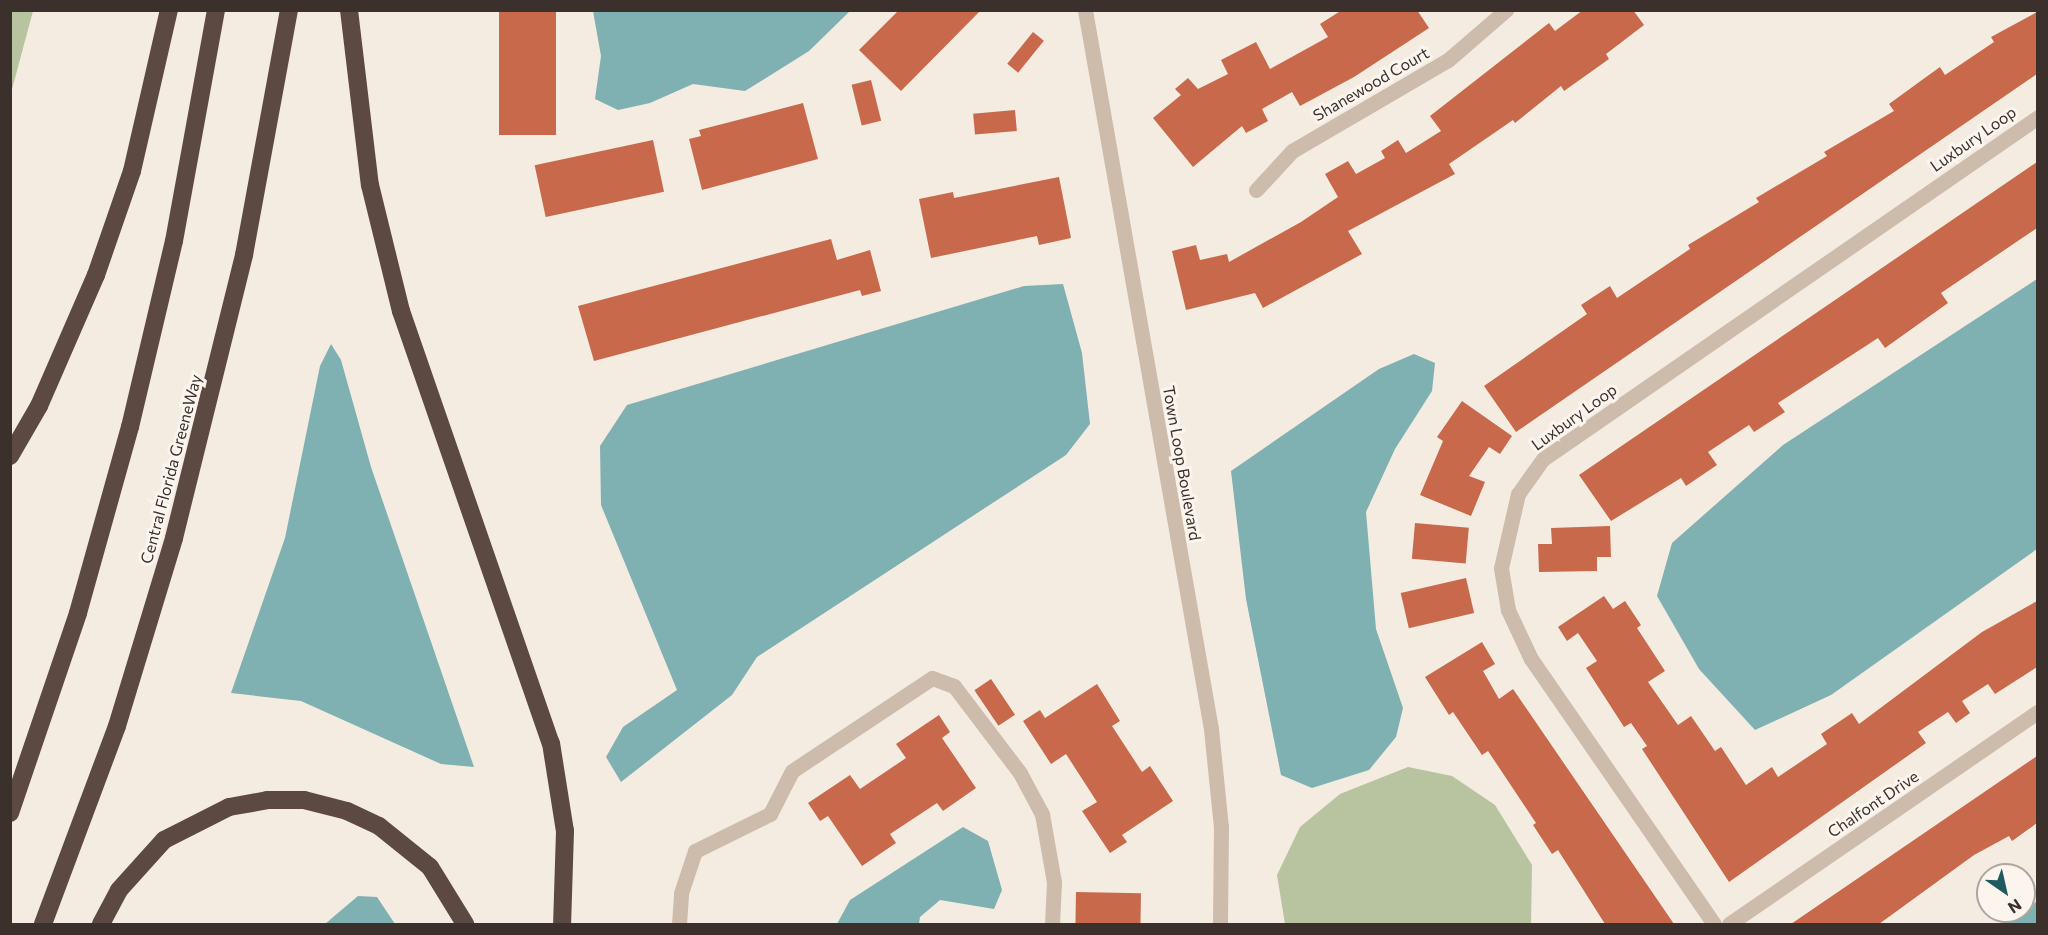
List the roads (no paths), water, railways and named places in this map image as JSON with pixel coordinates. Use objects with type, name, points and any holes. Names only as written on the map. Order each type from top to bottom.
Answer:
[{"type":"highway","points":[[10,456],[39,406],[96,276],[132,171],[169,10]]},
{"type":"highway","points":[[10,813],[78,613],[132,417],[174,241],[216,10]]},
{"type":"highway","name":"Central Florida GreeneWay","points":[[43,924],[117,726],[174,538],[242,266],[289,10]]},
{"type":"highway","points":[[349,10],[370,185],[401,311],[551,743],[565,831],[562,924]]},
{"type":"highway","points":[[101,924],[119,890],[164,840],[229,807],[267,800],[304,800],[347,811],[379,826],[430,867],[465,924]]},
{"type":"street","name":"Town Loop Boulevard","points":[[1085,10],[1211,729],[1221,827],[1220,924]]},
{"type":"street","name":"Shanewood Court","points":[[1256,190],[1292,151],[1448,60],[1506,10]]},
{"type":"street","name":"Luxbury Loop","points":[[1714,924],[1531,658],[1508,610],[1501,568],[1518,494],[1543,459],[2037,117]]},
{"type":"street","points":[[679,924],[681,893],[695,851],[770,814],[792,771],[932,678],[954,686],[1020,773],[1042,814],[1054,882],[1052,924]]},
{"type":"street","name":"Chalfont Drive","points":[[1728,924],[2037,712]]},
{"type":"water","points":[[593,10],[850,11],[809,51],[745,91],[693,84],[650,103],[618,110],[595,99],[601,56]]},
{"type":"water","points":[[2037,279],[2037,549],[1831,695],[1755,730],[1699,669],[1657,596],[1672,543],[1783,445]]},
{"type":"water","points":[[1063,284],[1082,353],[1090,424],[1066,455],[757,657],[732,695],[621,782],[606,757],[623,727],[677,690],[601,505],[600,446],[627,405],[1024,286]]},
{"type":"water","points":[[331,344],[341,360],[371,467],[474,767],[441,764],[301,701],[231,693],[285,538],[320,366]]},
{"type":"water","points":[[1414,354],[1435,363],[1432,391],[1395,449],[1366,512],[1376,629],[1403,708],[1396,737],[1369,770],[1312,788],[1281,775],[1246,599],[1231,471],[1379,369]]},
{"type":"water","points":[[963,827],[988,841],[1002,890],[994,909],[940,900],[920,917],[919,924],[837,924],[850,900]]},
{"type":"water","points":[[358,896],[377,897],[395,924],[325,924]]},
{"type":"water","points":[[2036,902],[2037,924],[2002,924],[2036,923]]}]
